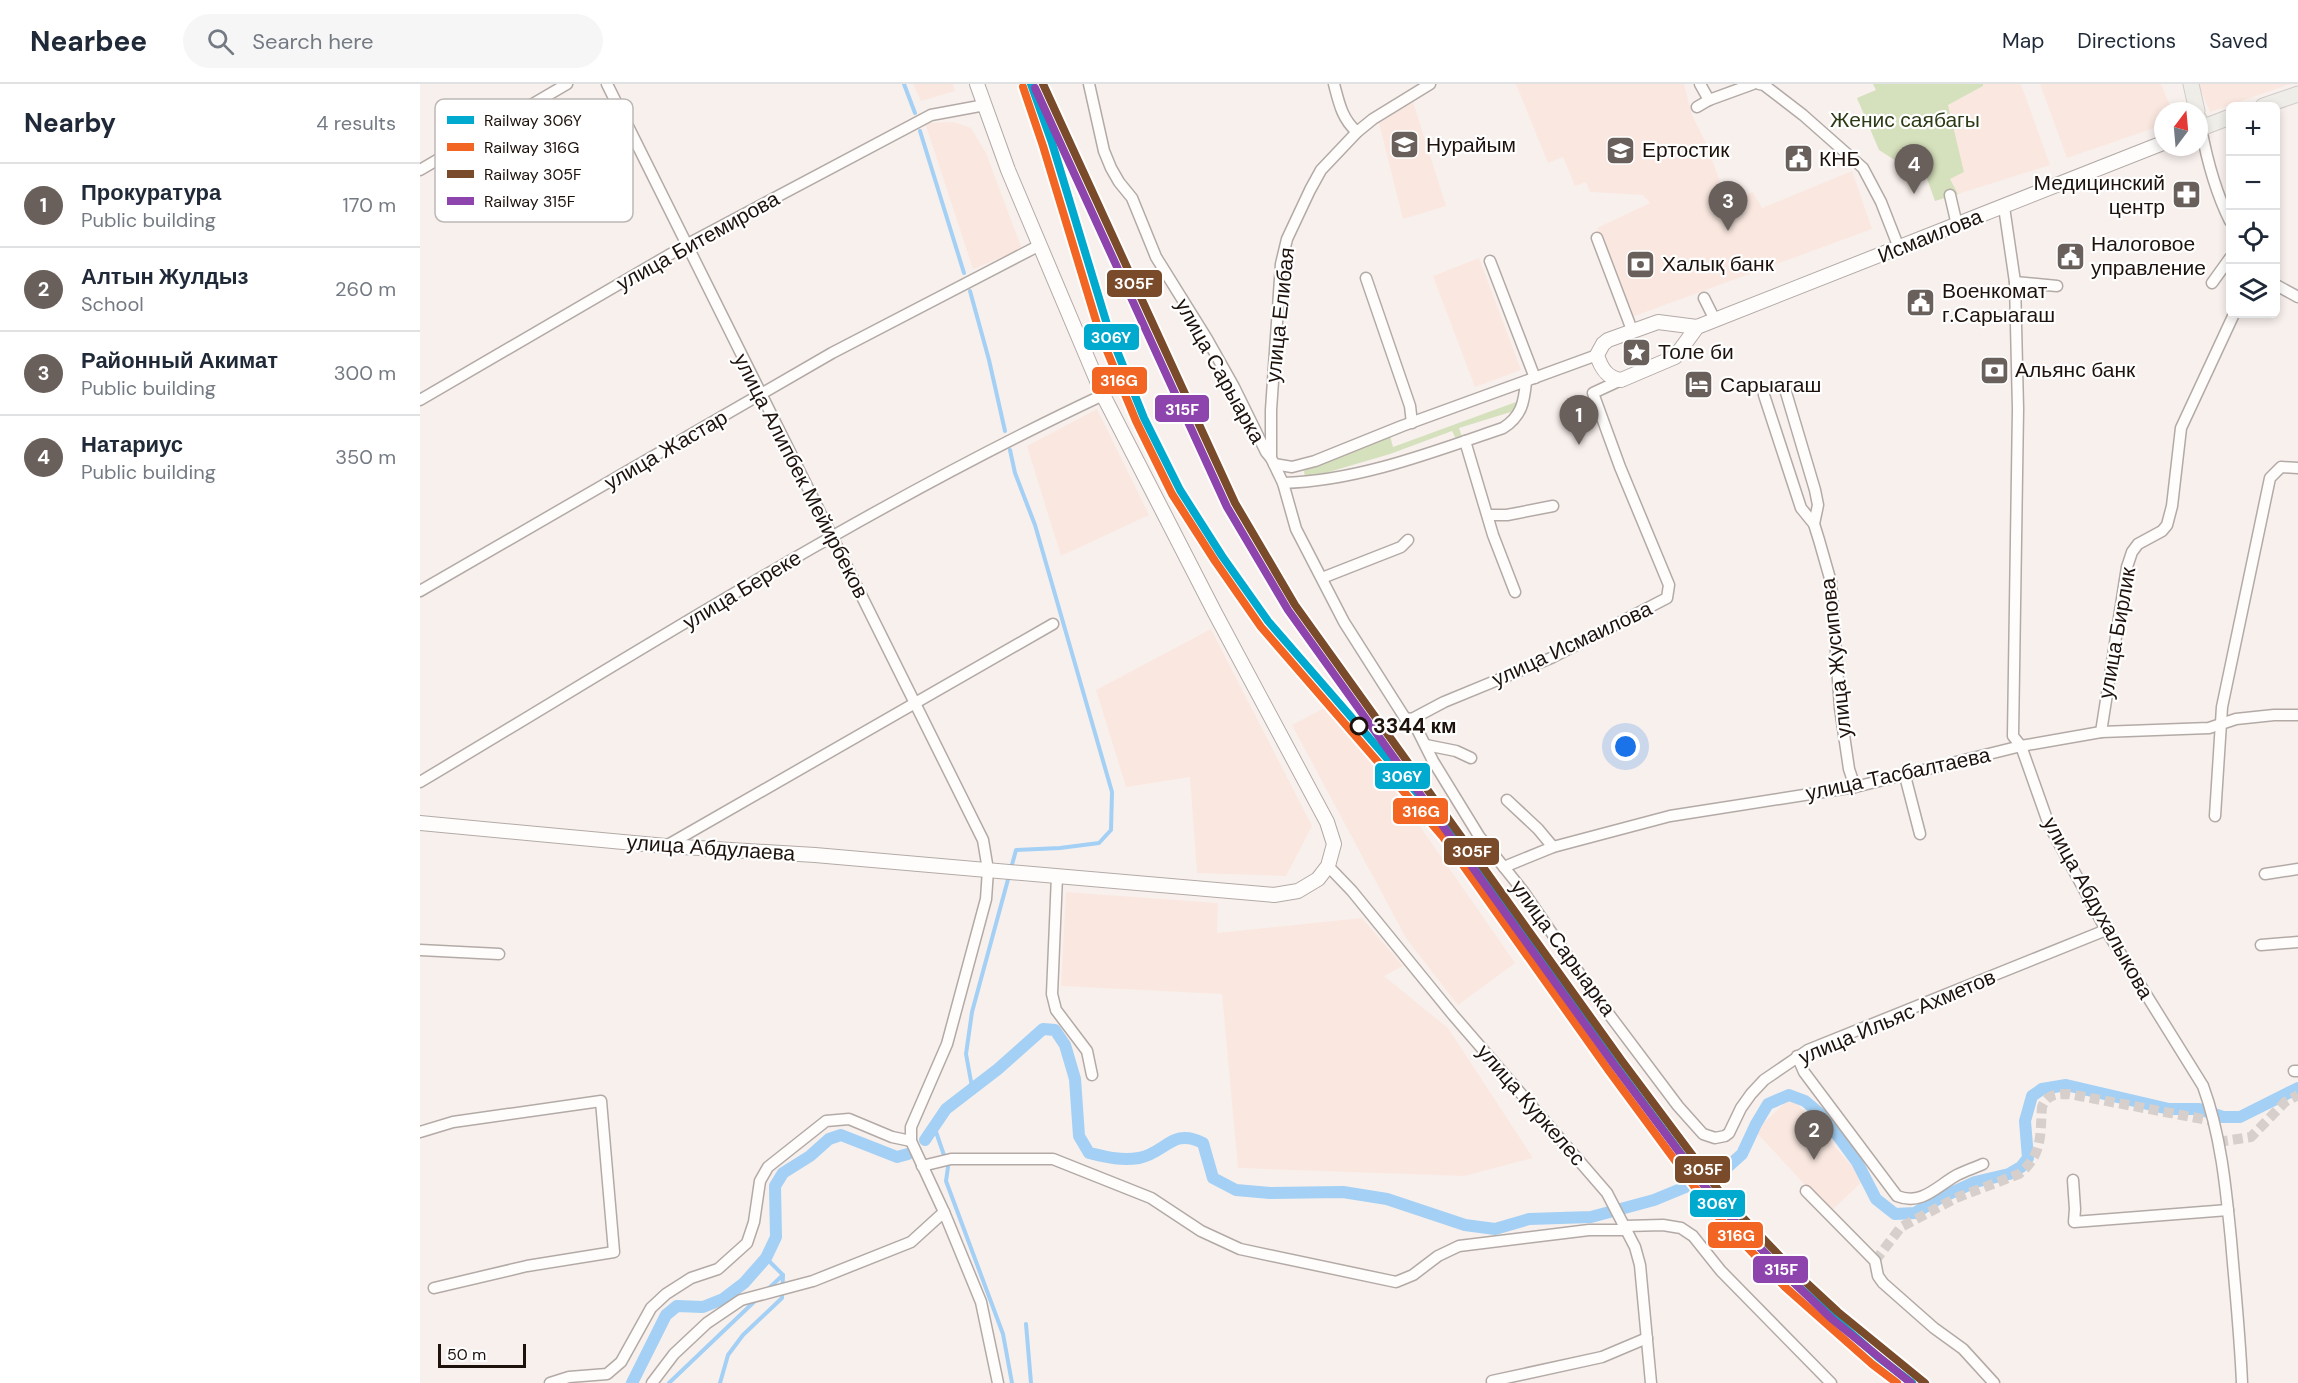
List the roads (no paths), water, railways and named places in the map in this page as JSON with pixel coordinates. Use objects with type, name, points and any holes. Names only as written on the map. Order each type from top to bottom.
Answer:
[{"type":"main road","points":[[977,84],[1008,170],[1103,395],[1215,613],[1328,822],[1334,843],[1328,866]]},
{"type":"main road","points":[[2191,84],[2195,102]]},
{"type":"main road","points":[[2275,102],[2298,94]]},
{"type":"main road","points":[[2208,123],[2226,118]]},
{"type":"main road","name":"Исмаилова","points":[[1597,355],[1608,340],[1632,330],[1658,322],[1697,327],[2154,147]]},
{"type":"main road","points":[[1658,322],[1668,327],[1678,344],[1675,357]]},
{"type":"main road","points":[[1597,355],[1608,375],[1621,380],[1675,357],[1697,327]]},
{"type":"main road","name":"улица Абдулаева","points":[[420,823],[666,846],[815,855],[1274,895],[1298,891],[1318,879],[1328,866]]},
{"type":"street","points":[[541,99],[567,84]]},
{"type":"street","name":"улица Алипбек Мейирбеков","points":[[607,84],[614,99]]},
{"type":"street","name":"улица Сарыарка","points":[[1089,84],[1101,141],[1111,168],[1132,198],[1156,257],[1207,339],[1266,452],[1276,463],[1296,529],[1344,622],[1405,718],[1412,719],[1433,761],[1473,827],[1543,918],[1590,989],[1678,1106],[1702,1134],[1715,1138]]},
{"type":"street","points":[[1334,84],[1342,114],[1347,124],[1357,132]]},
{"type":"street","name":"улица Елибая","points":[[1276,463],[1271,410],[1281,264],[1287,239],[1321,170],[1357,132],[1373,119],[1430,84]]},
{"type":"street","points":[[1700,84],[1709,100]]},
{"type":"street","points":[[1697,107],[1709,100],[1753,84]]},
{"type":"street","points":[[1759,84],[1764,85],[1803,115],[1863,168],[1881,202],[1899,248]]},
{"type":"street","name":"улица Битемирова","points":[[420,400],[686,245],[931,115],[985,105]]},
{"type":"street","name":"улица Алипбек Мейирбеков","points":[[633,137],[983,840],[988,870],[986,899],[947,1044],[911,1127],[911,1141]]},
{"type":"street","points":[[2206,156],[2226,212]]},
{"type":"street","points":[[420,170],[435,161]]},
{"type":"street","points":[[1950,195],[1957,225]]},
{"type":"street","name":"улица Абдухалыкова","points":[[2004,207],[2015,282],[2018,409],[2013,736],[2021,746],[2049,825],[2106,930],[2203,1086],[2208,1100],[2218,1142],[2228,1210],[2242,1383]]},
{"type":"street","points":[[1597,238],[1632,330]]},
{"type":"street","name":"улица Жастар","points":[[420,591],[895,318],[1040,245]]},
{"type":"street","points":[[1283,483],[1316,482],[1349,475],[1503,428],[1517,417],[1523,406],[1530,380],[1490,261]]},
{"type":"street","points":[[2212,283],[2226,264]]},
{"type":"street","points":[[1366,278],[1406,395],[1412,423]]},
{"type":"street","points":[[2015,282],[2057,286]]},
{"type":"street","points":[[2280,287],[2298,297]]},
{"type":"street","points":[[1704,298],[1715,320]]},
{"type":"street","name":"улица Бирлик","points":[[2101,732],[2127,567],[2132,552],[2138,544],[2162,531],[2167,525],[2172,506],[2181,428],[2232,318]]},
{"type":"street","points":[[1276,463],[1301,465],[1314,461],[1597,355]]},
{"type":"street","name":"улица Исмаилова","points":[[1412,719],[1444,702],[1551,658],[1667,598],[1669,585],[1620,467],[1593,393],[1621,380]]},
{"type":"street","points":[[1785,389],[1817,497],[1818,505],[1814,524]]},
{"type":"street","name":"улица Береке","points":[[420,782],[831,537],[1018,435],[1103,395]]},
{"type":"street","name":"улица Жусипова","points":[[1764,395],[1801,508],[1814,524],[1831,582],[1840,708],[1849,769],[1855,787]]},
{"type":"street","points":[[1465,441],[1493,535],[1515,592]]},
{"type":"street","points":[[1782,450],[1802,442]]},
{"type":"street","points":[[2215,816],[2222,723],[2230,668],[2271,478],[2281,466],[2298,468]]},
{"type":"street","points":[[1488,515],[1507,515],[1553,506]]},
{"type":"street","points":[[1322,578],[1401,548],[1408,540]]},
{"type":"street","points":[[666,846],[1053,624]]},
{"type":"street","name":"улица Тасбалтаева","points":[[1504,867],[1552,847],[1670,816],[1855,787],[2021,746],[2101,732],[2209,728],[2222,723],[2274,715],[2298,715]]},
{"type":"street","points":[[1426,745],[1456,751],[1471,758]]},
{"type":"street","points":[[1905,776],[1920,834]]},
{"type":"street","points":[[1507,800],[1546,837],[1552,847]]},
{"type":"street","name":"улица Куркелес","points":[[1328,866],[1352,891],[1453,1016],[1607,1193],[1635,1247],[1640,1265],[1651,1383]]},
{"type":"street","points":[[2265,874],[2298,869]]},
{"type":"street","points":[[1057,876],[1052,994],[1056,1011],[1087,1051],[1092,1075]]},
{"type":"street","name":"улица Ильяс Ахметов","points":[[1715,1138],[1729,1133],[1741,1108],[1764,1080],[1797,1056],[2106,930]]},
{"type":"street","points":[[2260,945],[2298,942]]},
{"type":"street","points":[[420,950],[499,954]]},
{"type":"street","points":[[1797,1056],[1804,1072],[1897,1196],[1910,1200],[1919,1199],[1956,1176],[1983,1164]]},
{"type":"street","points":[[420,1132],[453,1122],[601,1101],[614,1252],[527,1266],[434,1288]]},
{"type":"street","points":[[550,1383],[569,1377],[607,1374],[621,1362],[651,1308],[666,1294],[691,1278],[718,1269],[747,1243],[754,1222],[760,1180],[768,1167],[826,1121],[849,1119],[892,1137],[911,1141],[944,1212],[981,1302],[998,1383]]},
{"type":"street","points":[[922,1166],[947,1160],[1053,1159],[1151,1198],[1201,1231],[1240,1250],[1396,1282],[1413,1275],[1438,1256],[1458,1246],[1589,1230],[1663,1226],[1681,1228],[1693,1236],[1721,1271],[1831,1383]]},
{"type":"street","points":[[2073,1180],[2074,1222],[2228,1210]]},
{"type":"street","points":[[1806,1191],[1875,1261],[1878,1276],[1883,1283],[1934,1328],[1963,1349],[1994,1383]]},
{"type":"street","points":[[652,1383],[683,1346],[708,1323],[741,1300],[813,1281],[911,1242],[944,1212]]},
{"type":"street","points":[[1492,1380],[1602,1357],[1647,1338]]},
{"type":"waterway","points":[[904,84],[915,113]]},
{"type":"waterway","points":[[920,131],[964,273]]},
{"type":"waterway","points":[[970,291],[1005,431]]},
{"type":"waterway","points":[[972,1087],[966,1054],[972,1012],[1016,850],[1099,843],[1111,830],[1112,792],[1035,525],[1015,473],[1010,450]]},
{"type":"waterway","points":[[925,1140],[946,1109],[998,1069],[1043,1029],[1055,1030],[1065,1045],[1075,1079],[1079,1136],[1089,1153],[1132,1159],[1148,1155],[1176,1139],[1192,1139],[1203,1143],[1213,1178],[1236,1190],[1270,1193],[1343,1192],[1387,1199],[1465,1225],[1495,1229],[1529,1219],[1591,1217],[1654,1200],[1722,1172],[1742,1154],[1768,1104],[1789,1095],[1805,1101],[1824,1117],[1857,1162],[1876,1199],[1895,1214],[1915,1213],[1938,1199],[1975,1182],[2009,1174],[2021,1167],[2028,1158],[2025,1121],[2032,1096],[2042,1089],[2066,1085],[2169,1109],[2199,1109],[2223,1117],[2240,1117],[2298,1088]]},
{"type":"waterway","points":[[934,1126],[948,1167],[946,1181],[1003,1334],[1012,1383]]},
{"type":"waterway","points":[[632,1383],[666,1315],[677,1306],[703,1307],[723,1299],[744,1283],[766,1258],[776,1237],[775,1186],[783,1173],[810,1156],[829,1139],[841,1135],[897,1157],[908,1154]]},
{"type":"waterway","points":[[720,1383],[728,1355],[743,1335],[782,1298],[783,1275],[766,1258]]},
{"type":"waterway","points":[[768,1289],[783,1275]]},
{"type":"waterway","points":[[669,1383],[756,1300]]},
{"type":"waterway","points":[[1026,1324],[1031,1383]]},
{"type":"tunnel","points":[[1875,1261],[1901,1227],[1956,1198],[2019,1174],[2027,1167],[2039,1144],[2042,1107],[2046,1099],[2052,1096],[2069,1094],[2213,1121]]},
{"type":"tunnel","points":[[2218,1142],[2251,1137],[2285,1102],[2298,1095]]},
{"type":"rail line","name":"306Y","points":[[1031,84],[1052,143],[1109,331],[1144,418],[1180,490],[1222,556],[1268,621],[1450,831],[1616,1066],[1718,1204],[1791,1280],[1878,1357],[1912,1383]]},
{"type":"rail line","name":"305F","points":[[1043,84],[1235,503],[1295,605],[1622,1061],[1725,1199],[1797,1274],[1838,1312],[1925,1383]]},
{"type":"rail line","name":"316G","points":[[1023,87],[1100,334],[1136,421],[1172,494],[1215,561],[1261,627],[1443,837],[1609,1071],[1711,1209],[1785,1287],[1872,1364],[1897,1383]]},
{"type":"rail line","name":"315F","points":[[1035,88],[1227,507],[1288,610],[1615,1066],[1718,1204],[1832,1319],[1911,1383]]},
{"type":"place","name":"Нурайым","points":[[1405,145]]},
{"type":"place","name":"Ертостик","points":[[1621,150]]},
{"type":"place","name":"КНБ","points":[[1798,159]]},
{"type":"place","name":"Натариус","points":[[1914,194]]},
{"type":"place","name":"Медицинский центр","points":[[2186,195]]},
{"type":"place","name":"Районный Акимат","points":[[1728,231]]},
{"type":"place","name":"Налоговое управление","points":[[2070,256]]},
{"type":"place","name":"Халық банк","points":[[1641,264]]},
{"type":"place","name":"Военкомат г.Сарыагаш","points":[[1921,303]]},
{"type":"place","name":"Толе би","points":[[1637,352]]},
{"type":"place","name":"Альянс банк","points":[[1994,370]]},
{"type":"place","name":"Сарыагаш","points":[[1699,385]]},
{"type":"place","name":"Прокуратура","points":[[1579,445]]},
{"type":"place","name":"3344 км","points":[[1359,726]]},
{"type":"place","name":"Алтын Жулдыз","points":[[1814,1160]]},
{"type":"park label","name":"Женис саябагы","points":[[1905,120]]}]
